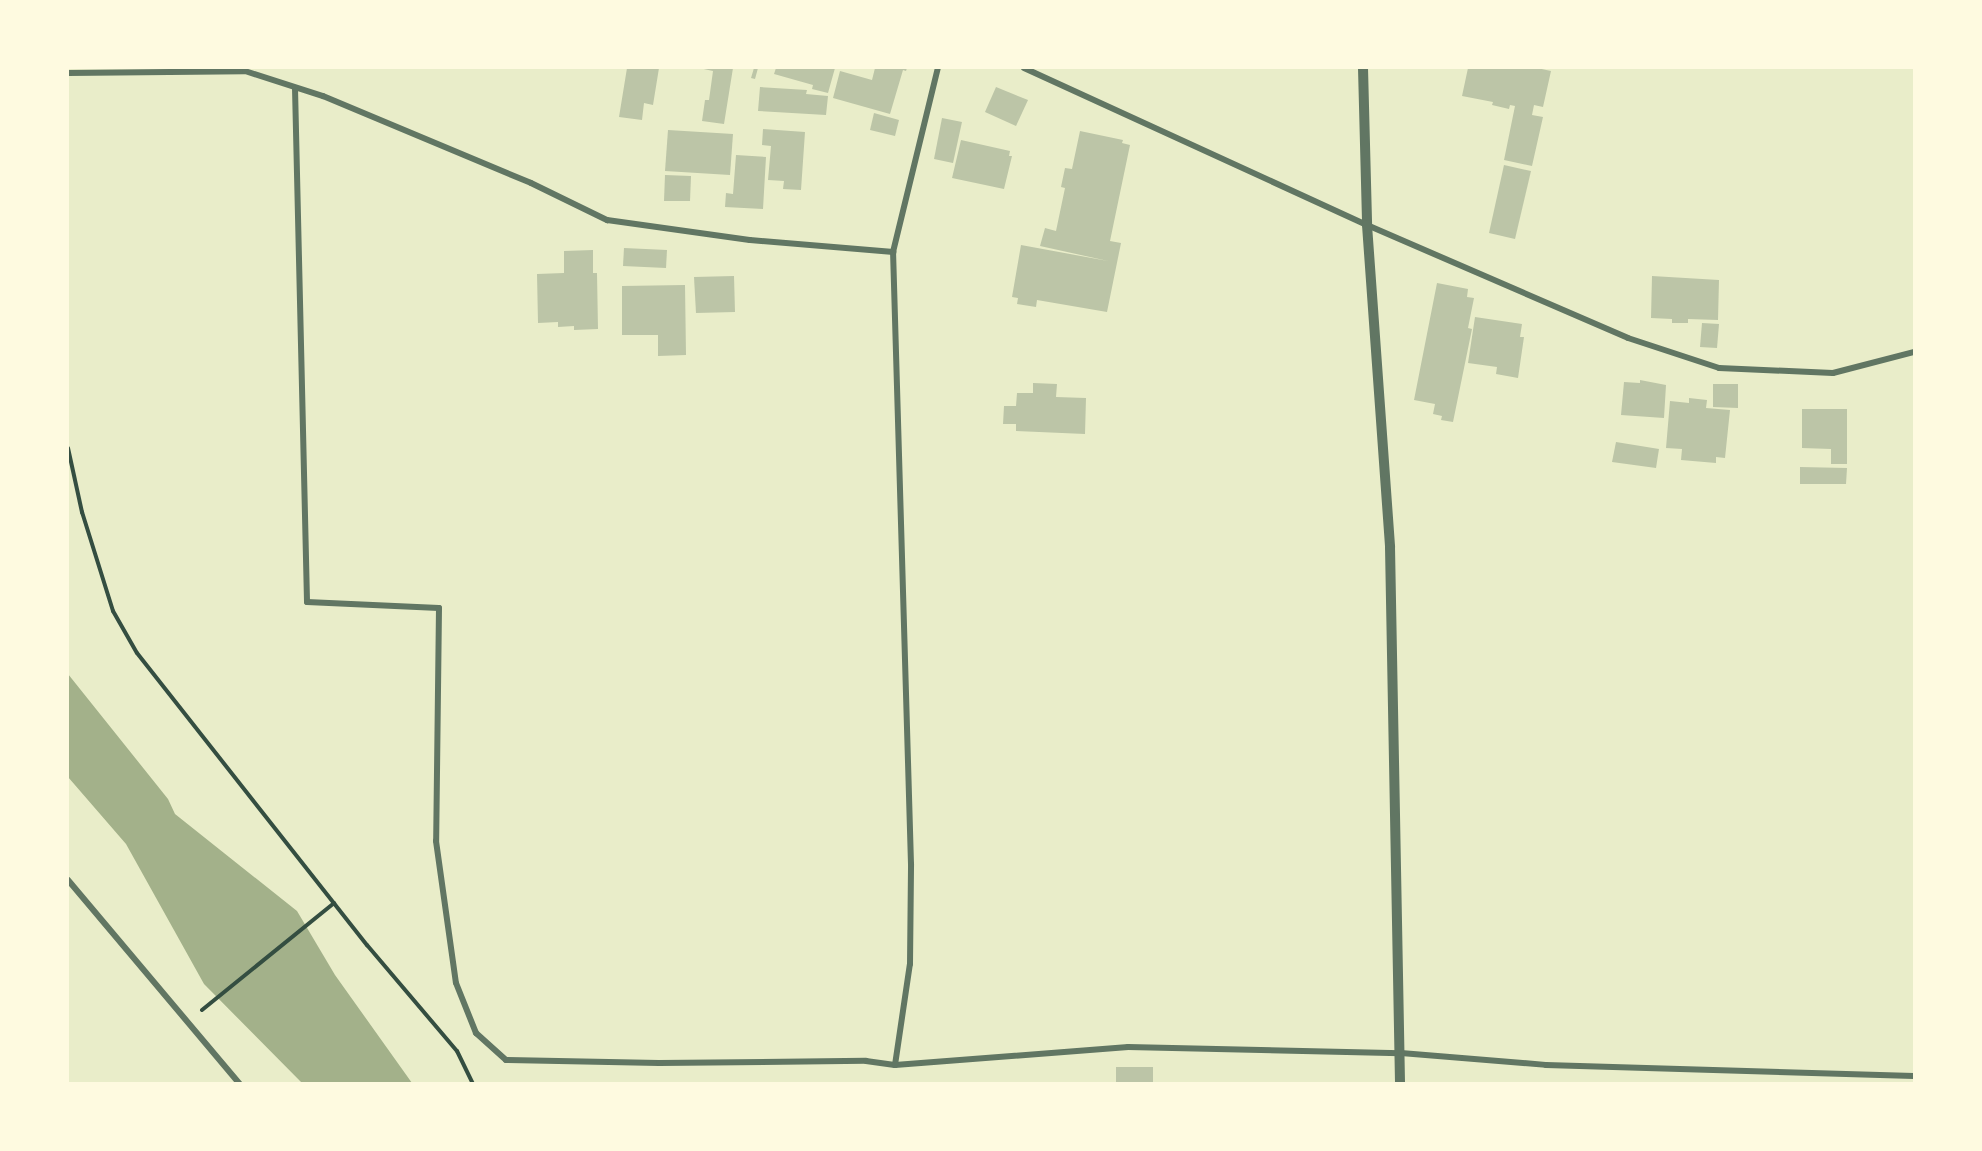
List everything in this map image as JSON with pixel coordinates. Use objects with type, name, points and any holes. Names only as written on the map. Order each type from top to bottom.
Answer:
[{"type":"street","points":[[895,1065],[910,964],[911,864],[893,252],[938,68]]},
{"type":"street","points":[[1024,68],[1367,225],[1628,338],[1719,368],[1833,373],[1914,352]]},
{"type":"street","points":[[1363,68],[1367,225],[1390,547],[1400,1083]]},
{"type":"street","points":[[68,73],[245,70],[323,96],[531,183],[607,220],[750,240],[893,252]]},
{"type":"street","points":[[295,87],[307,602],[439,608],[436,841],[456,983],[476,1033],[506,1060],[866,1061],[895,1065],[1128,1047],[1401,1053],[1545,1065],[1914,1076]]},
{"type":"street","points":[[68,880],[240,1083]]},
{"type":"path","points":[[68,448],[82,512],[113,611],[137,653],[334,903],[457,1051],[474,1083]]},
{"type":"path","points":[[187,1022],[334,903]]},
{"type":"shaded area","points":[[68,674],[168,799],[175,814],[297,911],[335,975],[412,1083],[302,1083],[204,984],[126,844],[68,777]]},
{"type":"building","points":[[627,68],[659,68],[653,105],[644,103],[642,120],[619,117]]},
{"type":"building","points":[[699,68],[733,68],[724,124],[702,121],[705,100],[709,100],[713,71]]},
{"type":"building","points":[[754,68],[758,68],[755,79],[751,78]]},
{"type":"building","points":[[776,68],[835,68],[828,93],[812,89],[813,85],[774,74]]},
{"type":"building","points":[[875,68],[907,68],[906,71],[903,70],[890,114],[833,98],[840,71],[872,80]]},
{"type":"building","points":[[1468,68],[1537,68],[1551,71],[1543,107],[1534,105],[1532,115],[1543,117],[1532,166],[1504,160],[1515,106],[1510,105],[1509,109],[1492,105],[1493,102],[1462,96]]},
{"type":"building","points":[[760,87],[807,90],[806,94],[828,96],[826,115],[758,111]]},
{"type":"building","points":[[996,87],[1028,100],[1016,126],[985,112]]},
{"type":"building","points":[[874,113],[899,120],[895,136],[870,130]]},
{"type":"building","points":[[942,118],[962,122],[953,163],[934,159]]},
{"type":"building","points":[[763,129],[805,132],[801,190],[783,189],[784,181],[768,180],[771,146],[762,145]]},
{"type":"building","points":[[668,130],[733,134],[730,175],[665,171]]},
{"type":"building","points":[[1080,131],[1123,140],[1122,143],[1130,145],[1110,241],[1121,243],[1107,312],[1037,300],[1036,307],[1017,304],[1018,298],[1012,297],[1021,245],[1108,261],[1040,246],[1045,228],[1056,231],[1065,188],[1061,187],[1065,168],[1072,169]]},
{"type":"building","points":[[961,140],[1010,151],[1009,156],[1012,156],[1004,189],[952,178]]},
{"type":"building","points":[[736,155],[766,157],[763,209],[725,207],[726,193],[733,194]]},
{"type":"building","points":[[1504,165],[1531,171],[1515,239],[1489,233]]},
{"type":"building","points":[[665,175],[691,176],[690,201],[664,201]]},
{"type":"building","points":[[624,248],[667,250],[666,268],[623,266]]},
{"type":"building","points":[[593,250],[593,273],[597,273],[598,329],[574,330],[574,326],[558,327],[558,322],[538,323],[537,274],[564,273],[564,251]]},
{"type":"building","points":[[734,276],[735,312],[696,313],[694,277]]},
{"type":"building","points":[[1652,276],[1719,280],[1718,320],[1688,319],[1688,323],[1672,323],[1672,319],[1651,318]]},
{"type":"building","points":[[1437,283],[1468,289],[1467,297],[1474,298],[1468,328],[1472,329],[1453,422],[1441,420],[1442,416],[1433,414],[1435,404],[1414,400]]},
{"type":"building","points":[[685,285],[686,355],[658,356],[658,335],[622,335],[622,286]]},
{"type":"building","points":[[1475,317],[1522,324],[1520,337],[1524,337],[1518,378],[1496,374],[1497,367],[1468,363]]},
{"type":"building","points":[[1702,323],[1719,324],[1717,348],[1700,347]]},
{"type":"building","points":[[1640,380],[1666,385],[1664,418],[1621,415],[1624,382],[1640,383]]},
{"type":"building","points":[[1033,383],[1057,384],[1056,397],[1086,398],[1085,434],[1016,431],[1016,424],[1003,424],[1004,406],[1016,406],[1017,393],[1033,393]]},
{"type":"building","points":[[1713,384],[1738,384],[1738,408],[1713,407]]},
{"type":"building","points":[[1689,398],[1707,400],[1706,408],[1730,410],[1725,458],[1716,457],[1716,463],[1681,460],[1682,449],[1666,448],[1670,401],[1689,403]]},
{"type":"building","points":[[1802,409],[1847,409],[1847,464],[1831,464],[1831,449],[1802,448]]},
{"type":"building","points":[[1616,442],[1659,449],[1656,468],[1612,462]]},
{"type":"building","points":[[1800,467],[1847,468],[1846,484],[1800,484]]},
{"type":"building","points":[[1116,1067],[1153,1067],[1153,1083],[1116,1084]]}]
